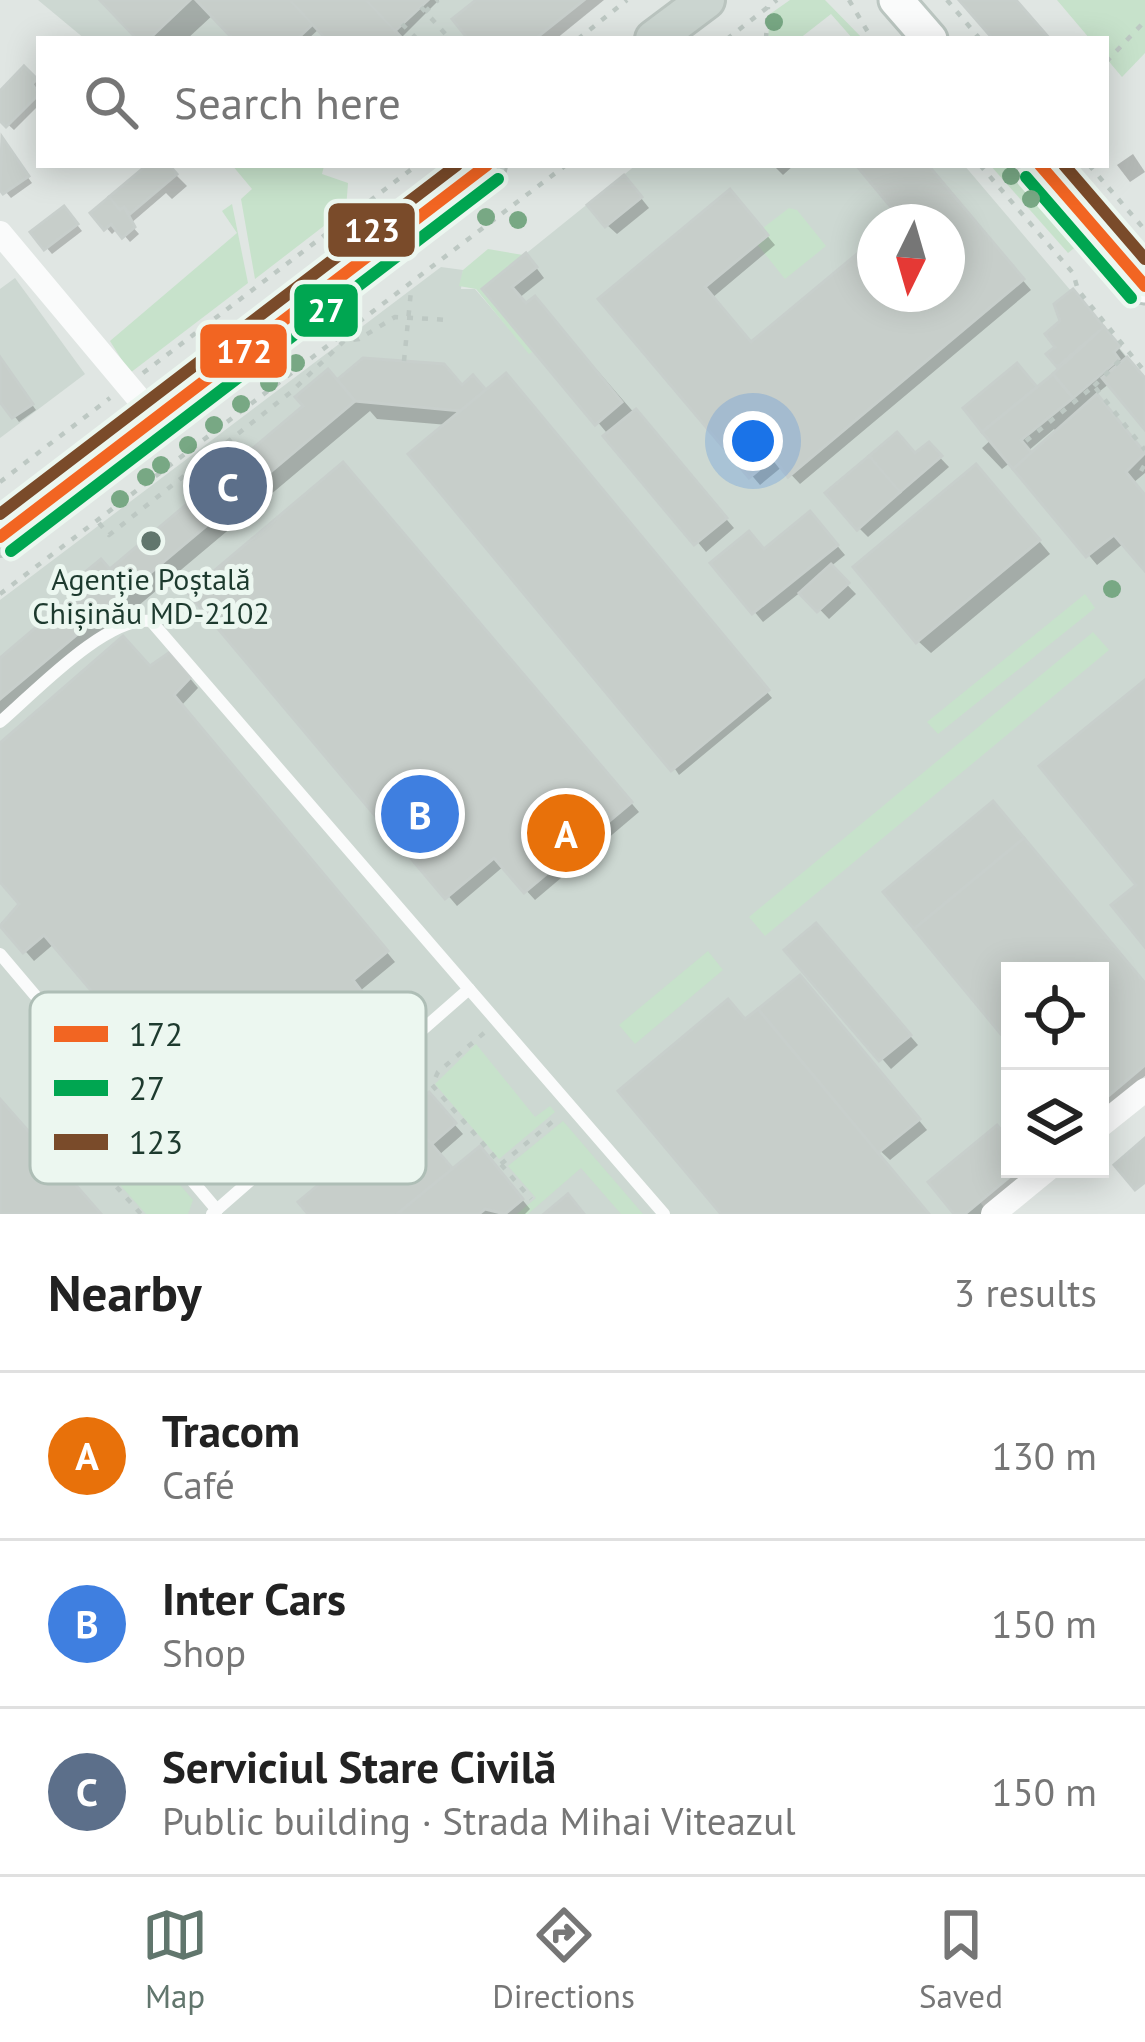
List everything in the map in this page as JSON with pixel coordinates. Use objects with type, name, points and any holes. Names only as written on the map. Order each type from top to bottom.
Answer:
[{"type":"main road","points":[[658,36],[706,0]]},
{"type":"main road","points":[[896,0],[927,36]]},
{"type":"main road","points":[[0,537],[484,168]]},
{"type":"main road","points":[[1043,168],[1145,286]]},
{"type":"street","points":[[0,233],[155,418]]},
{"type":"street","points":[[1109,1119],[1145,1090]]},
{"type":"street","points":[[994,1214],[1037,1178]]},
{"type":"lane","points":[[0,722],[107,632],[139,619],[151,621],[664,1214]]},
{"type":"lane","points":[[0,954],[32,992]]},
{"type":"lane","points":[[426,1027],[469,989]]},
{"type":"lane","points":[[192,1184],[215,1212],[247,1184]]},
{"type":"path","points":[[438,0],[423,9],[447,36]]},
{"type":"path","points":[[582,36],[627,0]]},
{"type":"path","points":[[731,36],[777,0]]},
{"type":"path","points":[[849,0],[870,36]]},
{"type":"path","points":[[947,0],[977,36]]},
{"type":"path","points":[[766,36],[768,7]]},
{"type":"path","points":[[1109,59],[1145,21]]},
{"type":"path","points":[[402,24],[414,36]]},
{"type":"path","points":[[0,482],[413,168]]},
{"type":"path","points":[[0,594],[309,358],[411,288],[562,168]]},
{"type":"path","points":[[983,168],[1073,273],[1078,290],[1145,372]]},
{"type":"path","points":[[1092,168],[1145,230]]},
{"type":"path","points":[[404,361],[411,288]]},
{"type":"path","points":[[98,521],[109,535],[291,392],[344,341],[359,339],[395,317],[449,320]]},
{"type":"path","points":[[1026,441],[1123,357]]},
{"type":"path","points":[[309,358],[315,366]]},
{"type":"path","points":[[1094,386],[1145,450]]},
{"type":"path","points":[[497,1022],[438,1072],[432,1084],[532,1198]]},
{"type":"path","points":[[501,1164],[571,1106]]},
{"type":"path","points":[[115,1184],[141,1214]]},
{"type":"shaded area","points":[[38,0],[584,0],[539,36],[81,36]]},
{"type":"shaded area","points":[[632,168],[967,168],[1145,378],[1145,1065],[1109,1095],[1109,962],[1001,962],[1001,1178],[1008,1178],[980,1202],[989,1214],[0,1214],[0,600],[441,267],[463,270],[461,289],[475,289],[530,353],[482,289]]},
{"type":"shaded area","points":[[15,278],[85,374],[0,438],[0,289]]},
{"type":"green space","points":[[790,0],[825,0],[860,36],[850,36],[831,14],[803,36],[768,36],[770,14]]},
{"type":"green space","points":[[1057,0],[1145,0],[1145,53],[1122,77],[1109,62],[1109,36],[1087,36]]},
{"type":"green space","points":[[234,168],[324,168],[322,174],[348,183],[346,209],[255,279],[241,199],[252,189]]},
{"type":"green space","points":[[993,168],[1014,168],[1078,245],[1068,253]]},
{"type":"green space","points":[[232,204],[248,283],[130,373],[110,341],[237,233],[222,211]]},
{"type":"green space","points":[[789,208],[797,210],[826,246],[785,279],[757,244],[767,235],[763,228]]},
{"type":"green space","points":[[488,249],[523,255],[483,289],[534,351],[529,354],[476,289],[459,286],[463,270]]},
{"type":"green space","points":[[1085,594],[1095,608],[938,734],[927,722]]},
{"type":"green space","points":[[1093,632],[1109,650],[765,936],[749,917]]},
{"type":"green space","points":[[708,951],[723,970],[635,1044],[619,1025]]},
{"type":"green space","points":[[476,1044],[535,1117],[550,1106],[555,1112],[499,1159],[435,1084]]},
{"type":"green space","points":[[563,1121],[643,1214],[621,1214],[581,1168],[528,1214],[517,1214],[536,1198],[508,1166]]},
{"type":"green space","points":[[119,1184],[179,1184],[193,1200],[188,1214],[146,1214]]},
{"type":"building","points":[[100,0],[190,0],[152,36],[134,36]]},
{"type":"building","points":[[196,0],[290,0],[313,24],[300,36],[230,36]]},
{"type":"building","points":[[290,0],[366,0],[400,36],[323,36]]},
{"type":"building","points":[[366,0],[428,0],[395,31]]},
{"type":"building","points":[[476,0],[584,0],[539,36],[466,36],[452,19]]},
{"type":"building","points":[[959,0],[1016,0],[1047,36],[990,36]]},
{"type":"building","points":[[24,66],[36,78],[32,84],[36,97],[6,127],[0,121],[0,91]]},
{"type":"building","points":[[2,137],[29,176],[3,194],[0,190]]},
{"type":"building","points":[[143,168],[172,168],[177,174],[130,214],[109,197]]},
{"type":"building","points":[[858,168],[931,168],[961,204],[888,204]]},
{"type":"building","points":[[624,175],[642,197],[605,227],[587,205]]},
{"type":"building","points":[[730,189],[768,235],[705,287],[751,342],[857,254],[857,312],[965,312],[965,209],[1024,279],[788,477],[773,458],[749,478],[598,299]]},
{"type":"building","points":[[109,197],[120,210],[124,207],[135,227],[122,238],[111,224],[104,230],[90,213]]},
{"type":"building","points":[[64,206],[78,224],[44,250],[30,232]]},
{"type":"building","points":[[526,253],[537,267],[512,287],[526,303],[535,296],[622,402],[595,425],[482,289]]},
{"type":"building","points":[[1073,289],[1104,327],[1057,367],[1046,354],[1055,347],[1045,334],[1060,321],[1054,304]]},
{"type":"building","points":[[1104,327],[1120,346],[1114,352],[1119,359],[1073,398],[1053,374]]},
{"type":"building","points":[[0,357],[33,404],[12,418],[0,402]]},
{"type":"building","points":[[1127,357],[1145,378],[1145,430],[1102,378]]},
{"type":"building","points":[[363,358],[444,364],[462,385],[473,375],[486,390],[461,411],[355,401],[337,380]]},
{"type":"building","points":[[1017,363],[1037,387],[982,432],[963,408]]},
{"type":"building","points":[[328,369],[355,401],[129,591],[110,569],[303,406],[295,397]]},
{"type":"building","points":[[506,373],[769,690],[671,771],[408,454]]},
{"type":"building","points":[[1053,374],[1073,398],[1021,440],[1032,453],[1013,469],[982,432]]},
{"type":"building","points":[[1097,394],[1145,453],[1126,472],[1145,495],[1145,571],[1114,535],[1086,557],[1013,469]]},
{"type":"building","points":[[636,409],[727,518],[694,545],[603,436]]},
{"type":"building","points":[[897,432],[915,453],[929,442],[942,456],[900,492],[869,456]]},
{"type":"building","points":[[869,456],[900,492],[857,530],[825,493]]},
{"type":"building","points":[[343,462],[632,802],[524,893],[494,858],[445,899],[188,593]]},
{"type":"building","points":[[976,464],[1040,540],[916,643],[853,567]]},
{"type":"building","points":[[810,511],[838,545],[752,614],[710,563],[749,531],[764,549]]},
{"type":"building","points":[[101,559],[129,591],[0,699],[0,658],[74,595],[67,587]]},
{"type":"building","points":[[831,564],[849,583],[817,612],[799,593]]},
{"type":"building","points":[[123,636],[150,666],[170,652],[191,677],[174,695],[388,951],[353,980],[362,992],[92,992],[44,935],[23,953],[0,926],[19,904],[0,882],[0,743]]},
{"type":"building","points":[[1145,680],[1145,947],[1111,905],[1136,885],[1039,766]]},
{"type":"building","points":[[993,801],[1024,838],[914,929],[883,892]]},
{"type":"building","points":[[1024,838],[1145,983],[1145,1065],[1109,1095],[1109,962],[1001,962],[1001,1034],[914,929]]},
{"type":"building","points":[[816,923],[911,1035],[879,1061],[784,950]]},
{"type":"building","points":[[800,975],[920,1119],[878,1153],[758,1009]]},
{"type":"building","points":[[728,999],[745,1019],[758,1009],[929,1214],[721,1214],[618,1091]]},
{"type":"building","points":[[429,1092],[456,1123],[432,1144],[426,1137]]},
{"type":"building","points":[[0,1099],[30,1133],[30,1184],[75,1184],[101,1214],[0,1214]]},
{"type":"building","points":[[997,1125],[1001,1130],[1001,1178],[1008,1178],[965,1214],[954,1214],[928,1182]]},
{"type":"building","points":[[426,1138],[453,1169],[397,1214],[308,1214],[298,1202],[320,1184],[426,1184]]},
{"type":"building","points":[[1145,1138],[1145,1182],[1135,1190],[1114,1165]]},
{"type":"building","points":[[480,1146],[523,1199],[505,1214],[485,1209],[479,1214],[397,1214]]},
{"type":"building","points":[[568,1194],[584,1214],[544,1214]]},
{"type":"transit line","name":"123","points":[[0,514],[453,168]]},
{"type":"transit line","name":"172","points":[[0,537],[483,168]]},
{"type":"transit line","name":"172","points":[[1043,168],[1145,286]]},
{"type":"transit line","name":"123","points":[[1067,168],[1145,259]]},
{"type":"transit line","name":"27","points":[[1026,177],[1131,298]]},
{"type":"transit line","name":"27","points":[[11,551],[498,179]]},
{"type":"place","name":"Serviciul Stare Civilă","points":[[228,486]]},
{"type":"place","name":"Agenție Poștală Chișinău MD-2102","points":[[151,541]]},
{"type":"place","name":"Inter Cars","points":[[420,814]]},
{"type":"place","name":"Tracom","points":[[566,833]]}]
